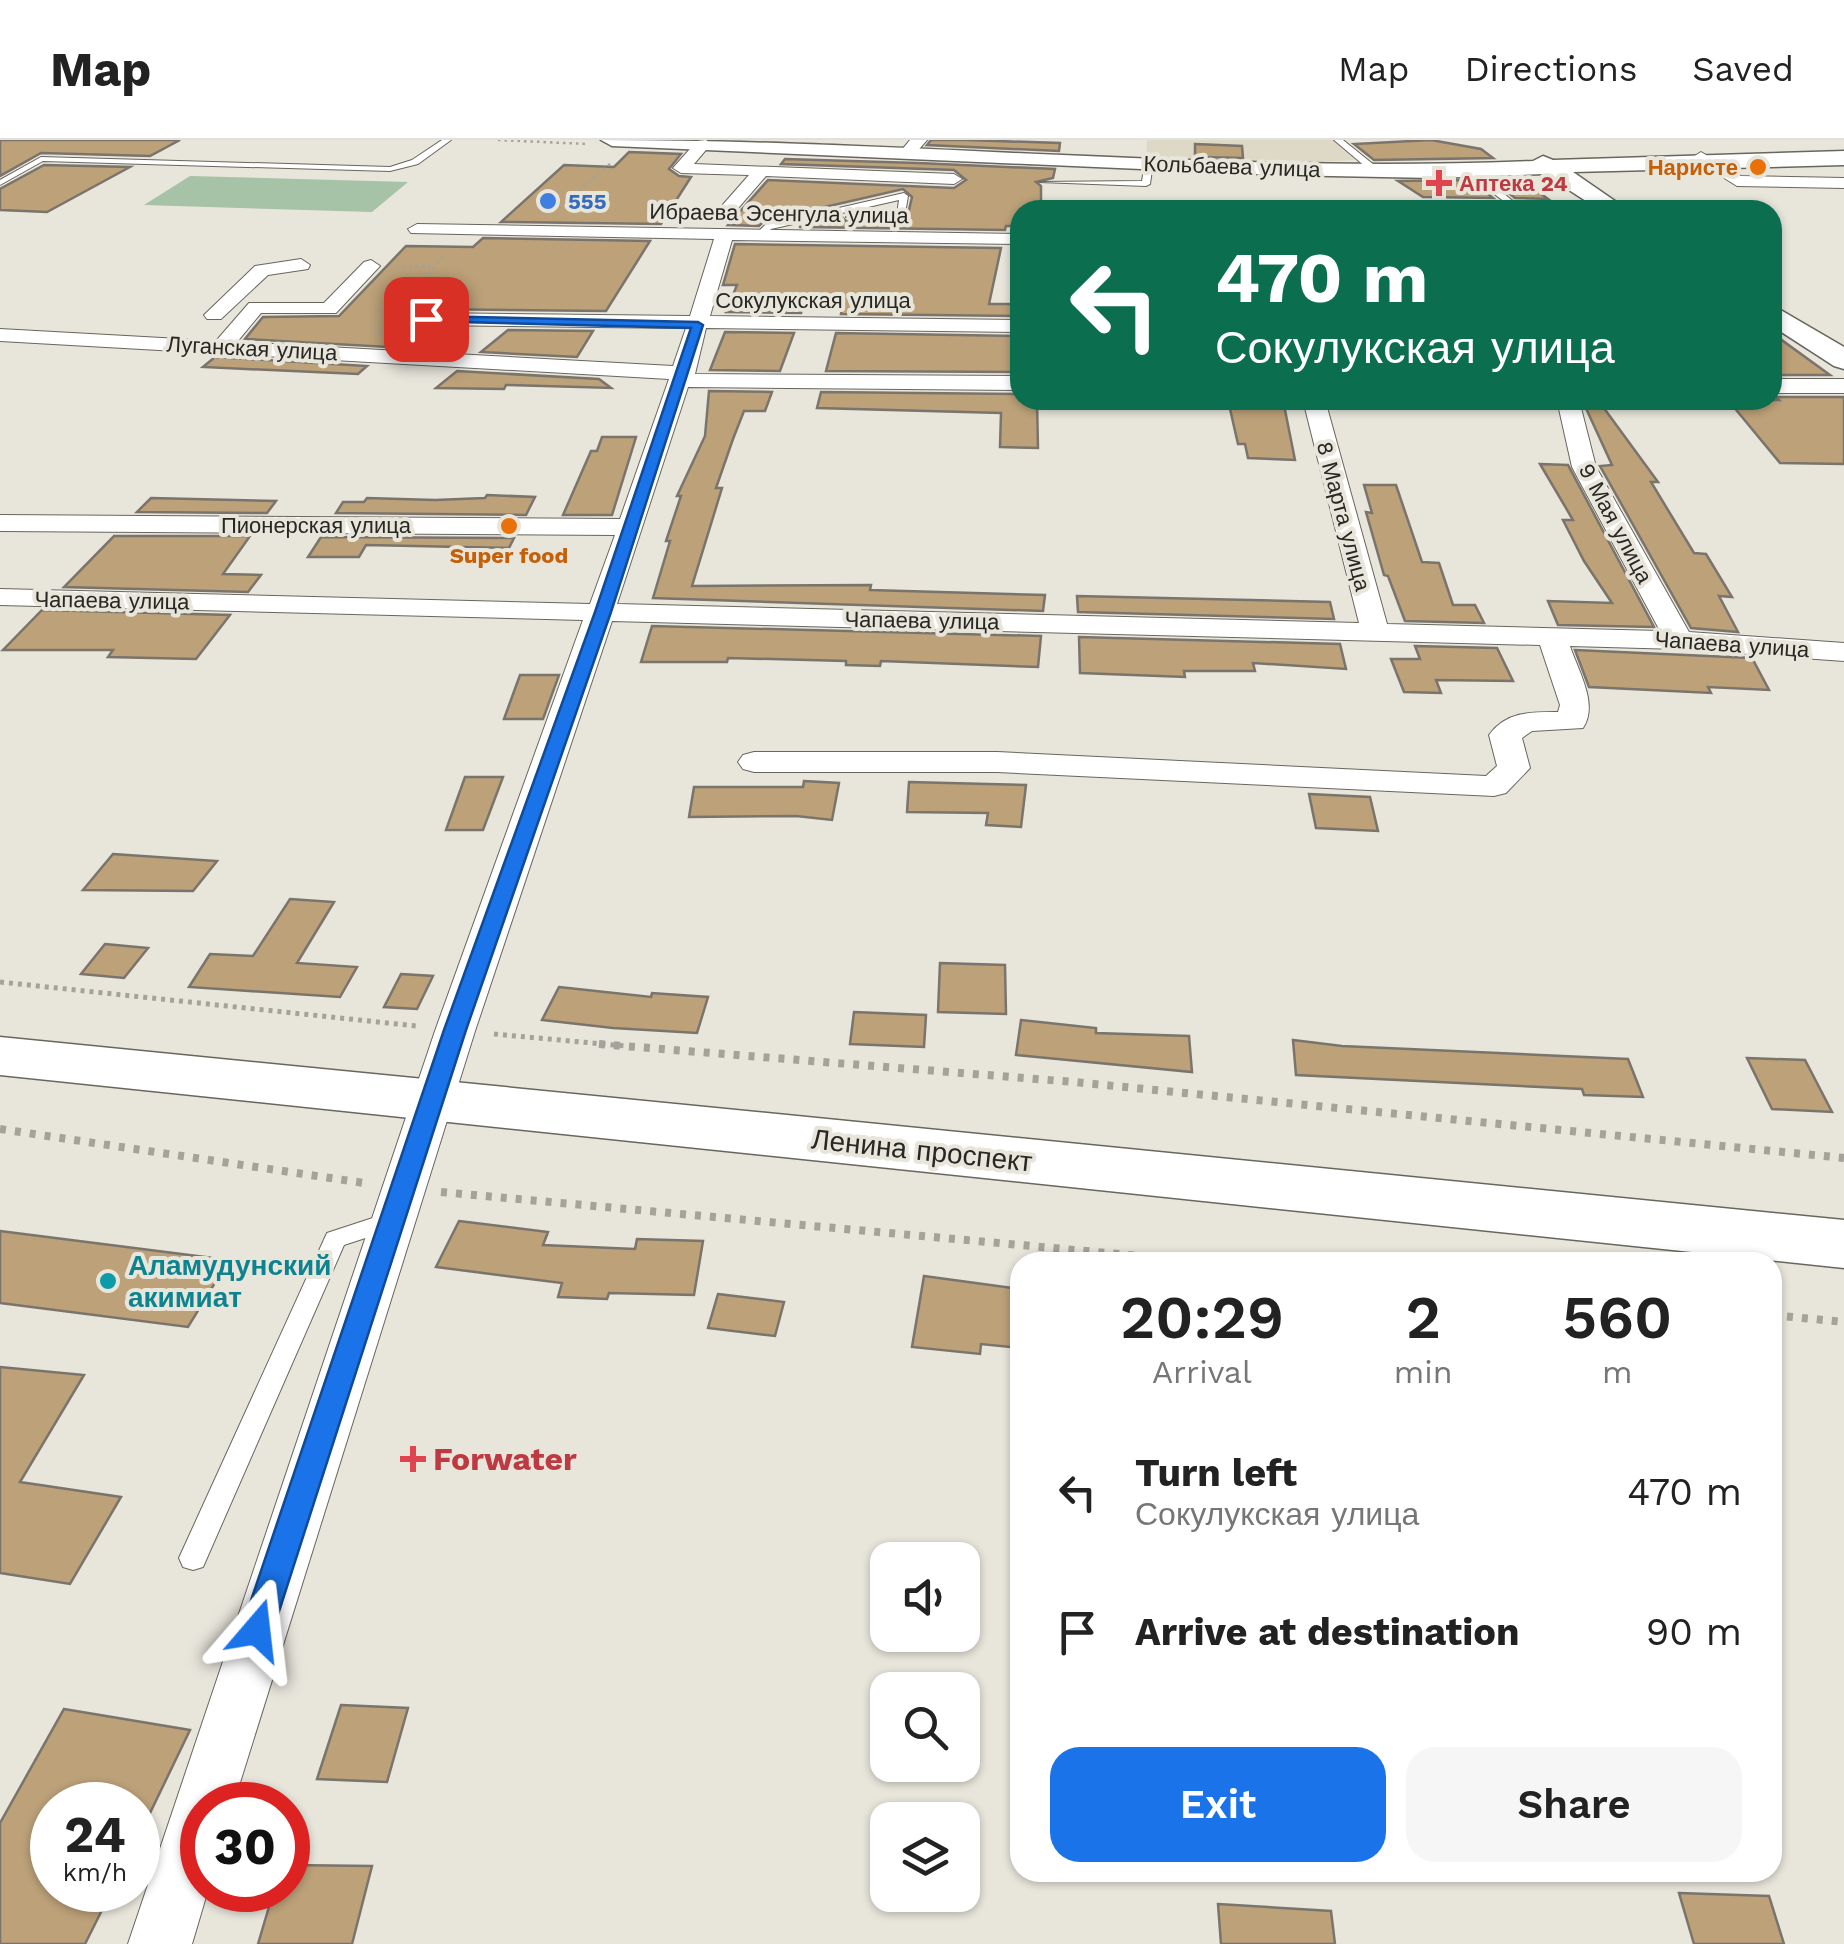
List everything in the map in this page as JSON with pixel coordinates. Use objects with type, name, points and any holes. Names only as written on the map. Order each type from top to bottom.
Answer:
[{"type":"main road","name":"Кольбаева улица","points":[[614,149],[703,144],[913,146],[1150,163],[1376,171],[1552,168],[1701,157],[1844,158]]},
{"type":"main road","points":[[1522,150],[1601,200]]},
{"type":"main road","points":[[1785,329],[1843,365]]},
{"type":"main road","name":"Ленина проспект","points":[[0,1056],[1844,1244]]},
{"type":"street","points":[[703,144],[681,168],[954,178]]},
{"type":"street","points":[[1701,157],[1736,181],[1844,183]]},
{"type":"street","points":[[211,1782],[455,1030],[682,376],[698,325],[717,228],[762,171]]},
{"type":"street","points":[[499,231],[519,208]]},
{"type":"street","name":"Ибраева Эсенгула улица","points":[[417,229],[717,228],[760,235],[1010,239]]},
{"type":"street","points":[[182,344],[262,270],[301,265]]},
{"type":"street","points":[[222,347],[256,308],[329,309],[371,266]]},
{"type":"street","name":"Сокулукская улица","points":[[426,319],[1010,326]]},
{"type":"street","name":"Луганская улица","points":[[0,335],[682,376],[1010,383]]},
{"type":"street","points":[[1782,383],[1843,365]]},
{"type":"street","name":"8 Марта улица","points":[[1317,410],[1375,631]]},
{"type":"street","name":"9 Мая улица","points":[[1570,410],[1584,467],[1679,640]]},
{"type":"street","name":"Пионерская улица","points":[[0,524],[631,527]]},
{"type":"street","name":"Чапаева улица","points":[[0,597],[1552,636],[1844,652]]},
{"type":"street","points":[[754,762],[997,762],[1494,786],[1514,768],[1504,735],[1525,722],[1572,721],[1575,705],[1552,636]]},
{"type":"street","points":[[160,1944],[180,1880]]},
{"type":"lane","points":[[0,183],[41,159],[390,169],[414,162],[447,140]]},
{"type":"lane","points":[[1338,140],[1376,171]]},
{"type":"lane","points":[[1044,182],[1146,184],[1150,163]]},
{"type":"lane","points":[[1469,170],[1507,200]]},
{"type":"lane","points":[[760,235],[768,228],[904,196],[900,218],[850,217]]},
{"type":"lane","points":[[193,1558],[335,1239],[397,1205]]},
{"type":"path","points":[[574,210],[556,210],[614,149]]},
{"type":"path","points":[[359,354],[464,230]]},
{"type":"path","points":[[371,266],[435,266]]},
{"type":"path","points":[[0,982],[455,1030],[792,1062],[1074,1082],[1844,1158]]},
{"type":"path","points":[[0,1130],[397,1205],[1064,1252]]},
{"type":"path","points":[[1782,1316],[1844,1322]]},
{"type":"shaded area","points":[[1147,140],[1333,140],[1355,160],[1303,163],[1146,157]]},
{"type":"green space","points":[[190,176],[408,182],[372,212],[144,205]]},
{"type":"building","points":[[0,140],[180,140],[150,156],[41,153],[0,176]]},
{"type":"building","points":[[931,140],[1060,143],[1059,151],[927,145]]},
{"type":"building","points":[[1431,140],[1481,149],[1493,158],[1374,160],[1354,144]]},
{"type":"building","points":[[1195,144],[1242,146],[1243,158],[1195,157]]},
{"type":"building","points":[[629,152],[681,154],[669,169],[679,176],[691,177],[661,224],[501,222],[564,165],[614,167]]},
{"type":"building","points":[[785,159],[1055,169],[1053,178],[1036,182],[1041,186],[1041,200],[1010,200],[1010,226],[1005,230],[799,227],[842,217],[846,221],[906,223],[912,197],[903,189],[764,221],[759,226],[728,225],[768,180],[954,188],[966,180],[954,170],[781,164]]},
{"type":"building","points":[[44,165],[130,167],[47,212],[0,210],[0,189]]},
{"type":"building","points":[[1521,179],[1548,199],[1515,198],[1492,180]]},
{"type":"building","points":[[1471,180],[1493,198],[1423,197],[1398,181]]},
{"type":"building","points":[[483,238],[650,241],[606,311],[426,309],[414,316],[414,322],[388,347],[245,339],[263,317],[339,316],[406,246],[473,247]]},
{"type":"building","points":[[735,244],[1001,248],[989,304],[1010,304],[1010,316],[841,314],[842,309],[807,298],[801,313],[726,312],[737,285],[723,285]]},
{"type":"building","points":[[508,330],[593,331],[577,357],[481,352]]},
{"type":"building","points":[[725,332],[794,333],[780,371],[710,370]]},
{"type":"building","points":[[836,333],[1010,336],[1010,372],[826,371]]},
{"type":"building","points":[[1782,340],[1830,375],[1782,375]]},
{"type":"building","points":[[215,357],[367,366],[358,374],[203,367]]},
{"type":"building","points":[[457,371],[599,379],[611,388],[436,388]]},
{"type":"building","points":[[709,391],[772,392],[765,411],[744,411],[716,488],[722,488],[692,586],[871,585],[870,590],[1045,595],[1043,611],[653,598],[681,496],[677,496],[705,436]]},
{"type":"building","points":[[821,392],[1010,394],[1010,410],[1037,410],[1038,448],[1000,447],[1001,413],[817,408]]},
{"type":"building","points":[[1782,397],[1844,397],[1844,464],[1780,463],[1736,410],[1782,410]]},
{"type":"building","points":[[1230,410],[1285,410],[1295,460],[1248,458],[1245,444],[1238,444]]},
{"type":"building","points":[[1587,410],[1605,410],[1658,482],[1651,482],[1694,553],[1706,554],[1732,597],[1719,596],[1738,632],[1691,628],[1600,466],[1612,465]]},
{"type":"building","points":[[602,437],[636,437],[612,515],[563,515],[591,451],[597,451]]},
{"type":"building","points":[[1540,464],[1568,465],[1654,627],[1558,625],[1548,601],[1612,603],[1584,561],[1563,520],[1573,520]]},
{"type":"building","points":[[1364,485],[1396,485],[1422,562],[1439,563],[1453,605],[1475,605],[1484,623],[1405,621],[1388,576],[1384,575],[1366,512],[1372,513]]},
{"type":"building","points":[[487,495],[535,497],[526,515],[336,513],[343,502],[364,502],[367,498],[435,500]]},
{"type":"building","points":[[151,498],[276,501],[267,513],[137,512]]},
{"type":"building","points":[[114,536],[250,536],[223,574],[261,575],[248,592],[64,587]]},
{"type":"building","points":[[321,537],[514,538],[509,548],[366,545],[359,557],[308,557]]},
{"type":"building","points":[[1077,596],[1330,602],[1334,619],[1078,612]]},
{"type":"building","points":[[42,610],[230,615],[196,659],[108,657],[113,650],[3,650]]},
{"type":"building","points":[[652,626],[1041,636],[1038,667],[881,661],[880,666],[846,665],[846,661],[728,658],[727,662],[641,662]]},
{"type":"building","points":[[1079,637],[1340,644],[1346,669],[1253,663],[1255,671],[1184,671],[1185,677],[1080,673]]},
{"type":"building","points":[[1415,646],[1497,648],[1513,681],[1436,680],[1441,693],[1404,692],[1391,659],[1420,659]]},
{"type":"building","points":[[1575,650],[1752,658],[1769,690],[1708,687],[1711,693],[1589,687]]},
{"type":"building","points":[[520,675],[559,675],[543,719],[504,719]]},
{"type":"building","points":[[465,777],[503,777],[483,830],[446,830]]},
{"type":"building","points":[[804,781],[839,783],[832,820],[796,816],[689,817],[694,787],[803,787]]},
{"type":"building","points":[[909,782],[1026,785],[1021,827],[986,825],[988,813],[907,812]]},
{"type":"building","points":[[1309,794],[1370,797],[1378,831],[1316,828]]},
{"type":"building","points":[[113,854],[217,861],[193,891],[83,890]]},
{"type":"building","points":[[290,899],[334,902],[297,963],[357,967],[340,997],[189,987],[210,954],[253,956]]},
{"type":"building","points":[[105,944],[148,948],[124,978],[81,974]]},
{"type":"building","points":[[940,963],[1005,965],[1006,1014],[938,1012]]},
{"type":"building","points":[[401,974],[433,976],[417,1009],[384,1007]]},
{"type":"building","points":[[559,987],[651,997],[652,993],[708,997],[697,1033],[613,1028],[542,1020]]},
{"type":"building","points":[[854,1012],[926,1015],[924,1047],[850,1044]]},
{"type":"building","points":[[1021,1020],[1096,1028],[1096,1033],[1189,1036],[1192,1072],[1016,1055]]},
{"type":"building","points":[[1293,1040],[1342,1046],[1628,1059],[1643,1097],[1584,1095],[1582,1089],[1296,1075]]},
{"type":"building","points":[[1747,1058],[1805,1060],[1832,1112],[1772,1109]]},
{"type":"building","points":[[459,1221],[548,1232],[543,1245],[635,1249],[637,1239],[703,1241],[694,1295],[609,1293],[607,1299],[558,1297],[562,1283],[436,1267]]},
{"type":"building","name":"Аламудунский акимиат","points":[[0,1231],[229,1260],[188,1327],[0,1303]]},
{"type":"building","points":[[924,1276],[1010,1288],[1010,1347],[981,1344],[980,1354],[912,1347]]},
{"type":"building","points":[[718,1294],[784,1302],[775,1336],[708,1328]]},
{"type":"building","points":[[0,1367],[84,1375],[20,1482],[121,1497],[70,1584],[0,1573]]},
{"type":"building","points":[[341,1705],[408,1708],[387,1782],[317,1779]]},
{"type":"building","points":[[64,1709],[190,1730],[160,1792],[160,1782],[30,1782],[30,1912],[101,1912],[85,1944],[0,1944],[0,1823]]},
{"type":"building","points":[[310,1865],[372,1866],[352,1944],[258,1944],[267,1912],[310,1912]]},
{"type":"building","points":[[1679,1893],[1769,1896],[1784,1944],[1694,1944]]},
{"type":"building","points":[[1218,1904],[1331,1911],[1335,1944],[1221,1944]]},
{"type":"place","name":"Наристе","points":[[1758,167]]},
{"type":"place","name":"Аптека 24","points":[[1439,183]]},
{"type":"place","name":"555","points":[[548,201]]},
{"type":"place","name":"Super food","points":[[509,526]]},
{"type":"place","name":"Аламудунский акимиат","points":[[108,1281]]},
{"type":"place","name":"Forwater","points":[[413,1459]]},
{"type":"route","points":[[257,1630],[455,1030],[603,612],[698,325],[426,319]]}]
